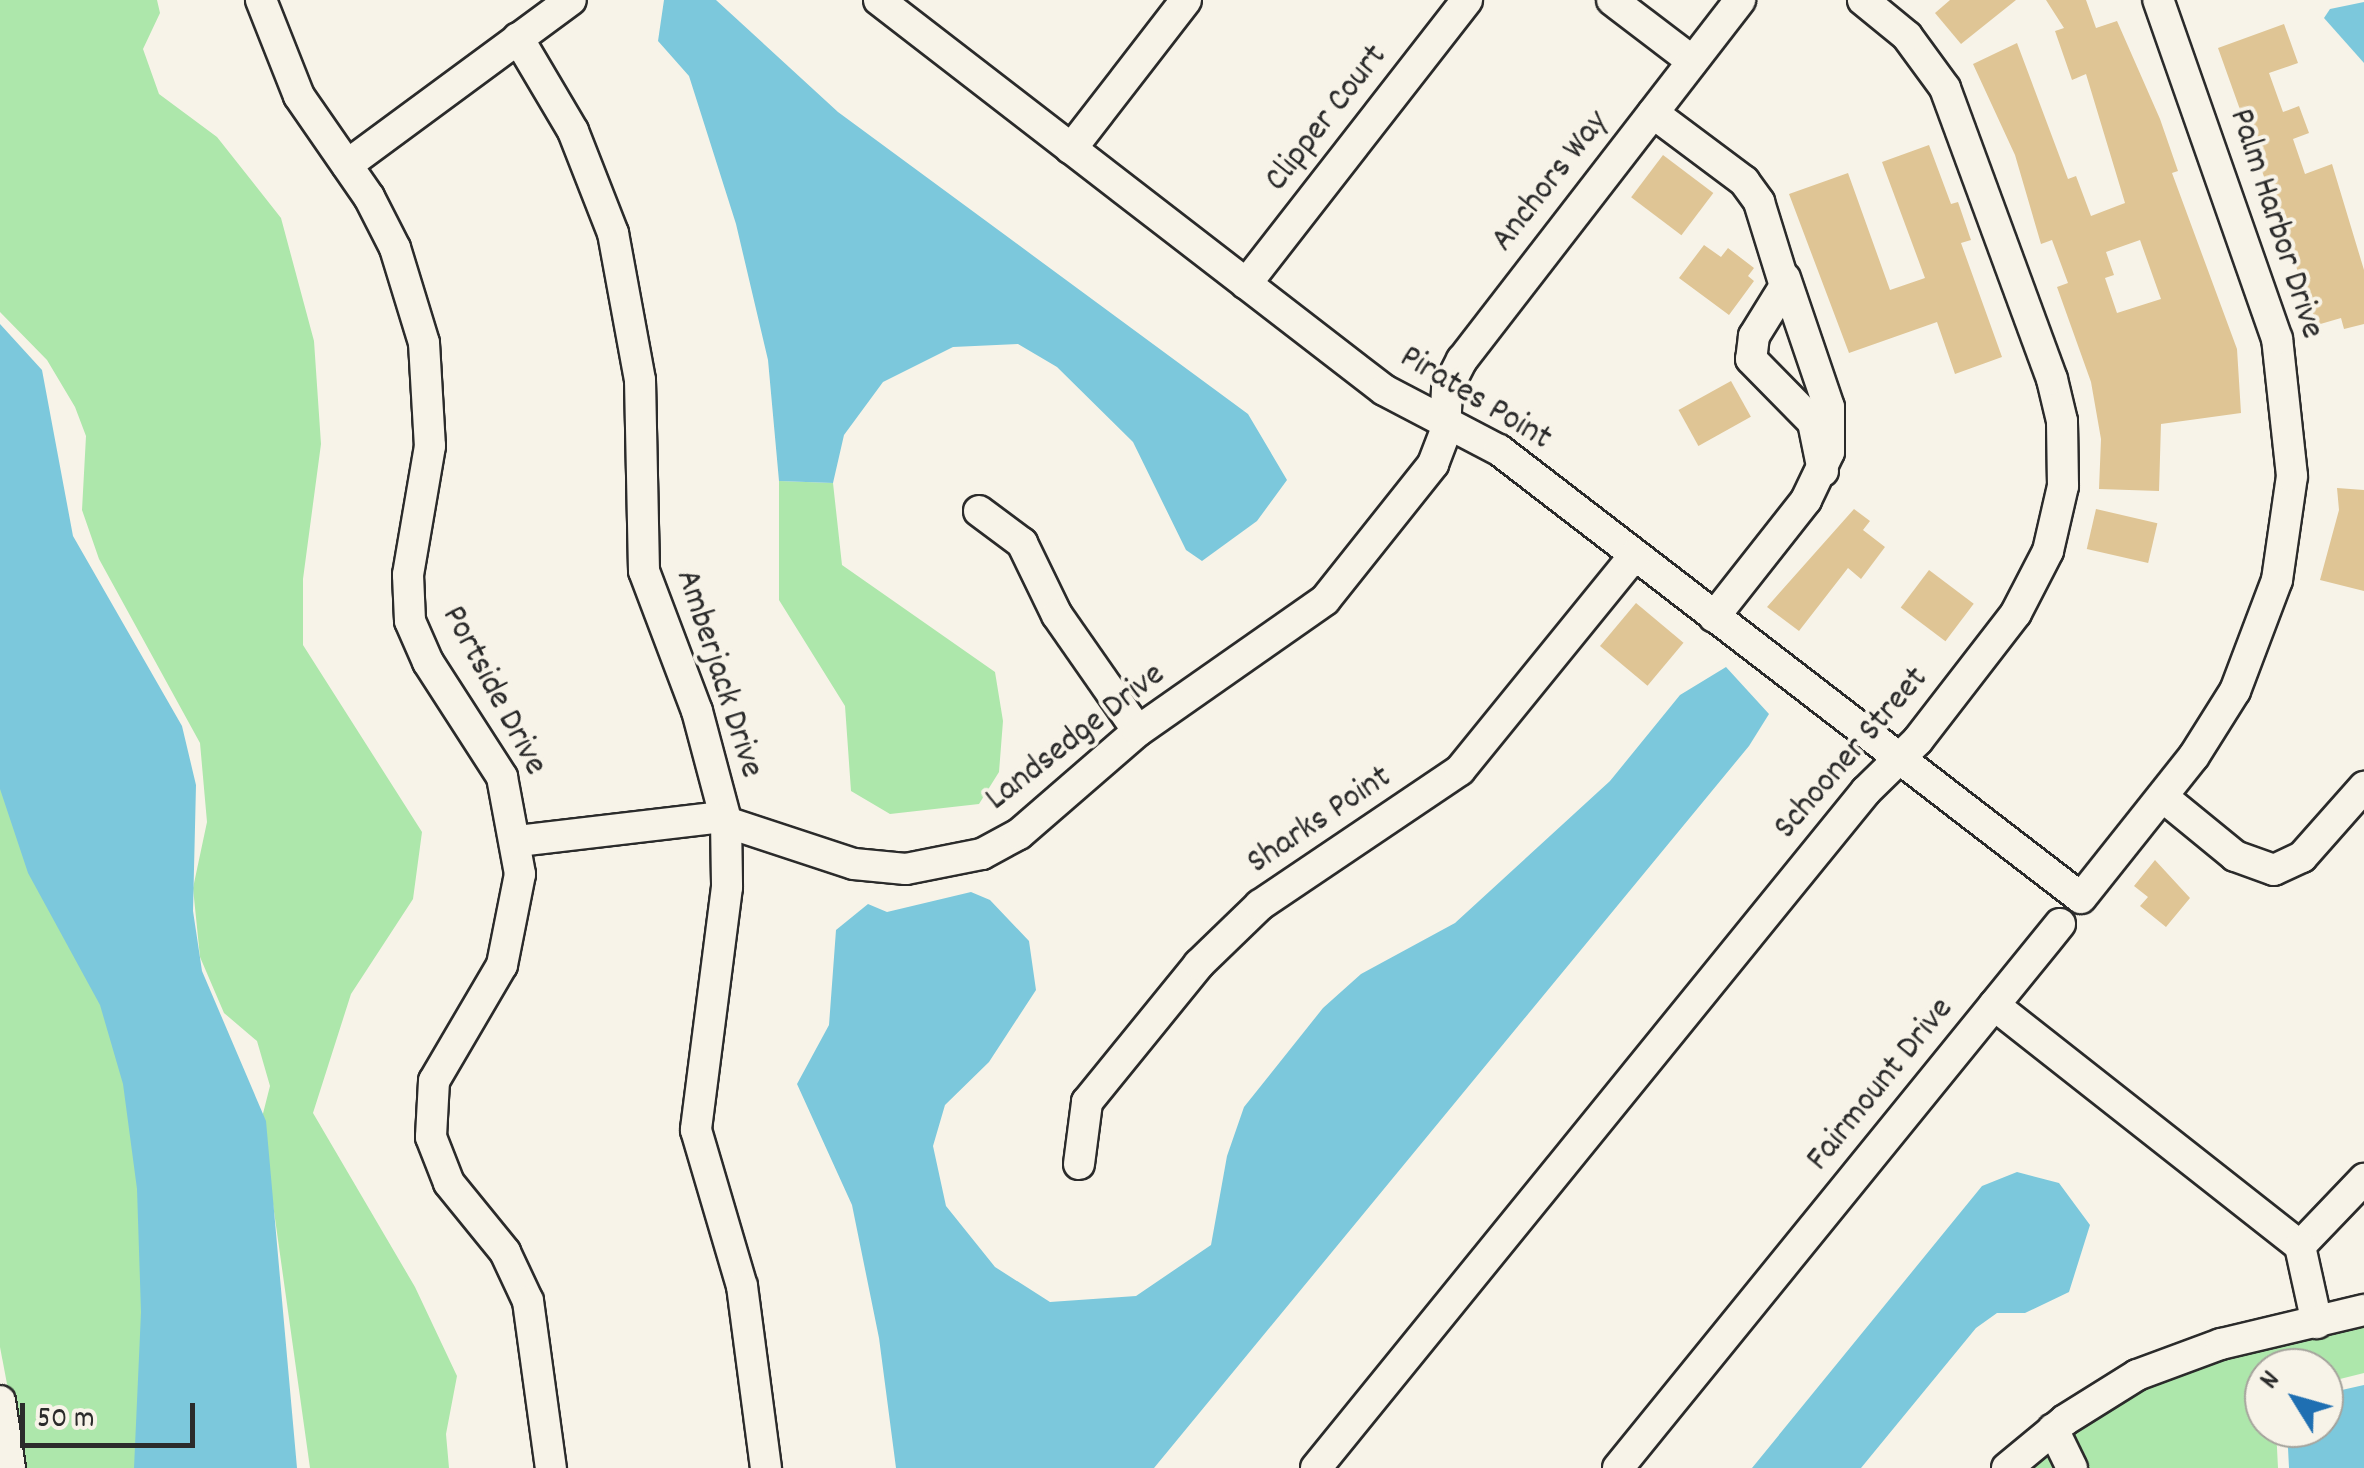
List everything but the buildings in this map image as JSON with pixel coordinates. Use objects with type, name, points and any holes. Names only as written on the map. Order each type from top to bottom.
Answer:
[{"type":"street","name":"Portside Drive","points":[[261,0],[299,96],[347,164],[400,262],[428,371],[430,446],[408,575],[410,621],[428,662],[494,760],[518,840],[512,934],[489,991],[445,1055],[430,1109],[438,1162],[505,1252],[528,1300],[551,1468]]},
{"type":"street","points":[[347,164],[571,0]]},
{"type":"street","points":[[1071,149],[1186,0]]},
{"type":"street","name":"Clipper Court","points":[[1246,284],[1467,0]]},
{"type":"street","points":[[1612,0],[1692,61]]},
{"type":"street","name":"Anchors Way","points":[[1447,420],[1454,372],[1740,0]]},
{"type":"street","name":"Schooner Street","points":[[1316,1468],[1898,759],[2032,586],[2058,518],[2064,457],[2052,380],[1954,107],[1916,46],[1863,0]]},
{"type":"street","name":"Palm Harbor Drive","points":[[2081,898],[2218,720],[2254,649],[2276,580],[2292,476],[2277,339],[2158,0]]},
{"type":"street","name":"Pirates Point","points":[[892,4],[1071,149],[1384,390],[1499,450],[2081,898]]},
{"type":"street","name":"Amberjack Drive","points":[[518,38],[573,131],[613,232],[640,380],[644,571],[697,711],[726,820],[727,887],[696,1130],[742,1286],[766,1468]]},
{"type":"street","points":[[1653,112],[1752,190],[1829,407],[1832,437],[1823,471],[1714,617]]},
{"type":"street","points":[[1785,278],[1781,298],[1754,336],[1751,359],[1813,422],[1823,471]]},
{"type":"street","name":"Landsedge Drive","points":[[518,840],[726,820],[854,864],[947,864],[1019,834],[1138,731],[1325,600],[1423,481],[1447,420]]},
{"type":"street","points":[[979,510],[1022,543],[1056,615],[1138,731]]},
{"type":"street","name":"Sharks Point","points":[[1080,1164],[1087,1102],[1199,964],[1260,905],[1460,770],[1635,555]]},
{"type":"street","points":[[2163,796],[2236,856],[2274,870],[2302,857],[2364,787]]},
{"type":"street","points":[[1994,1005],[2060,924]]},
{"type":"street","name":"Fairmount Drive","points":[[1618,1468],[1994,1005],[2300,1246]]},
{"type":"street","points":[[2317,1323],[2300,1246],[2364,1179]]},
{"type":"street","points":[[2008,1468],[2053,1429],[2136,1375],[2187,1354],[2364,1310]]},
{"type":"street","points":[[0,1401],[10,1468]]},
{"type":"street","points":[[2053,1429],[2072,1468]]},
{"type":"green space","points":[[0,0],[157,0],[160,13],[143,49],[159,94],[217,137],[281,218],[314,341],[321,444],[303,579],[303,645],[422,832],[413,899],[351,994],[313,1113],[415,1287],[457,1376],[446,1434],[449,1468],[310,1468],[271,1190],[256,1141],[270,1086],[257,1041],[224,1013],[200,957],[193,888],[207,822],[200,743],[99,559],[82,510],[86,436],[75,407],[47,360],[0,312]]},
{"type":"green space","points":[[779,481],[833,483],[842,565],[995,672],[1003,721],[999,772],[979,804],[890,814],[851,791],[845,706],[779,600]]},
{"type":"green space","points":[[0,676],[132,1051],[159,1468],[23,1468],[0,1347]]},
{"type":"green space","points":[[2364,1324],[2364,1373],[2344,1378],[2344,1348],[2260,1348]]},
{"type":"green space","points":[[2244,1352],[2244,1448],[2277,1448],[2278,1468],[2027,1468],[2101,1410],[2143,1387]]},
{"type":"water","points":[[664,0],[716,0],[838,112],[1248,414],[1287,480],[1257,521],[1202,561],[1186,550],[1133,442],[1057,367],[1018,344],[953,347],[883,382],[844,435],[833,483],[779,481],[768,360],[736,224],[689,76],[658,41]]},
{"type":"water","points":[[2364,2],[2364,63],[2324,18],[2330,9]]},
{"type":"water","points":[[0,324],[42,370],[73,536],[182,726],[196,785],[193,911],[202,971],[266,1121],[297,1468],[134,1468],[141,1312],[137,1189],[123,1084],[100,1005],[28,873],[0,789]]},
{"type":"water","points":[[1726,667],[1769,714],[1749,746],[1154,1468],[896,1468],[879,1338],[852,1205],[797,1084],[829,1025],[836,930],[868,904],[887,912],[971,892],[990,900],[1029,941],[1036,990],[989,1062],[945,1105],[933,1146],[946,1206],[995,1267],[1050,1302],[1136,1296],[1211,1245],[1227,1156],[1244,1107],[1323,1008],[1361,974],[1455,923],[1610,781],[1680,695]]},
{"type":"water","points":[[2017,1172],[2059,1183],[2090,1225],[2069,1292],[2025,1313],[1997,1313],[1976,1328],[1861,1468],[1752,1468],[1982,1186]]},
{"type":"water","points":[[2364,1385],[2364,1468],[2289,1468],[2288,1448],[2344,1448],[2344,1390]]}]
